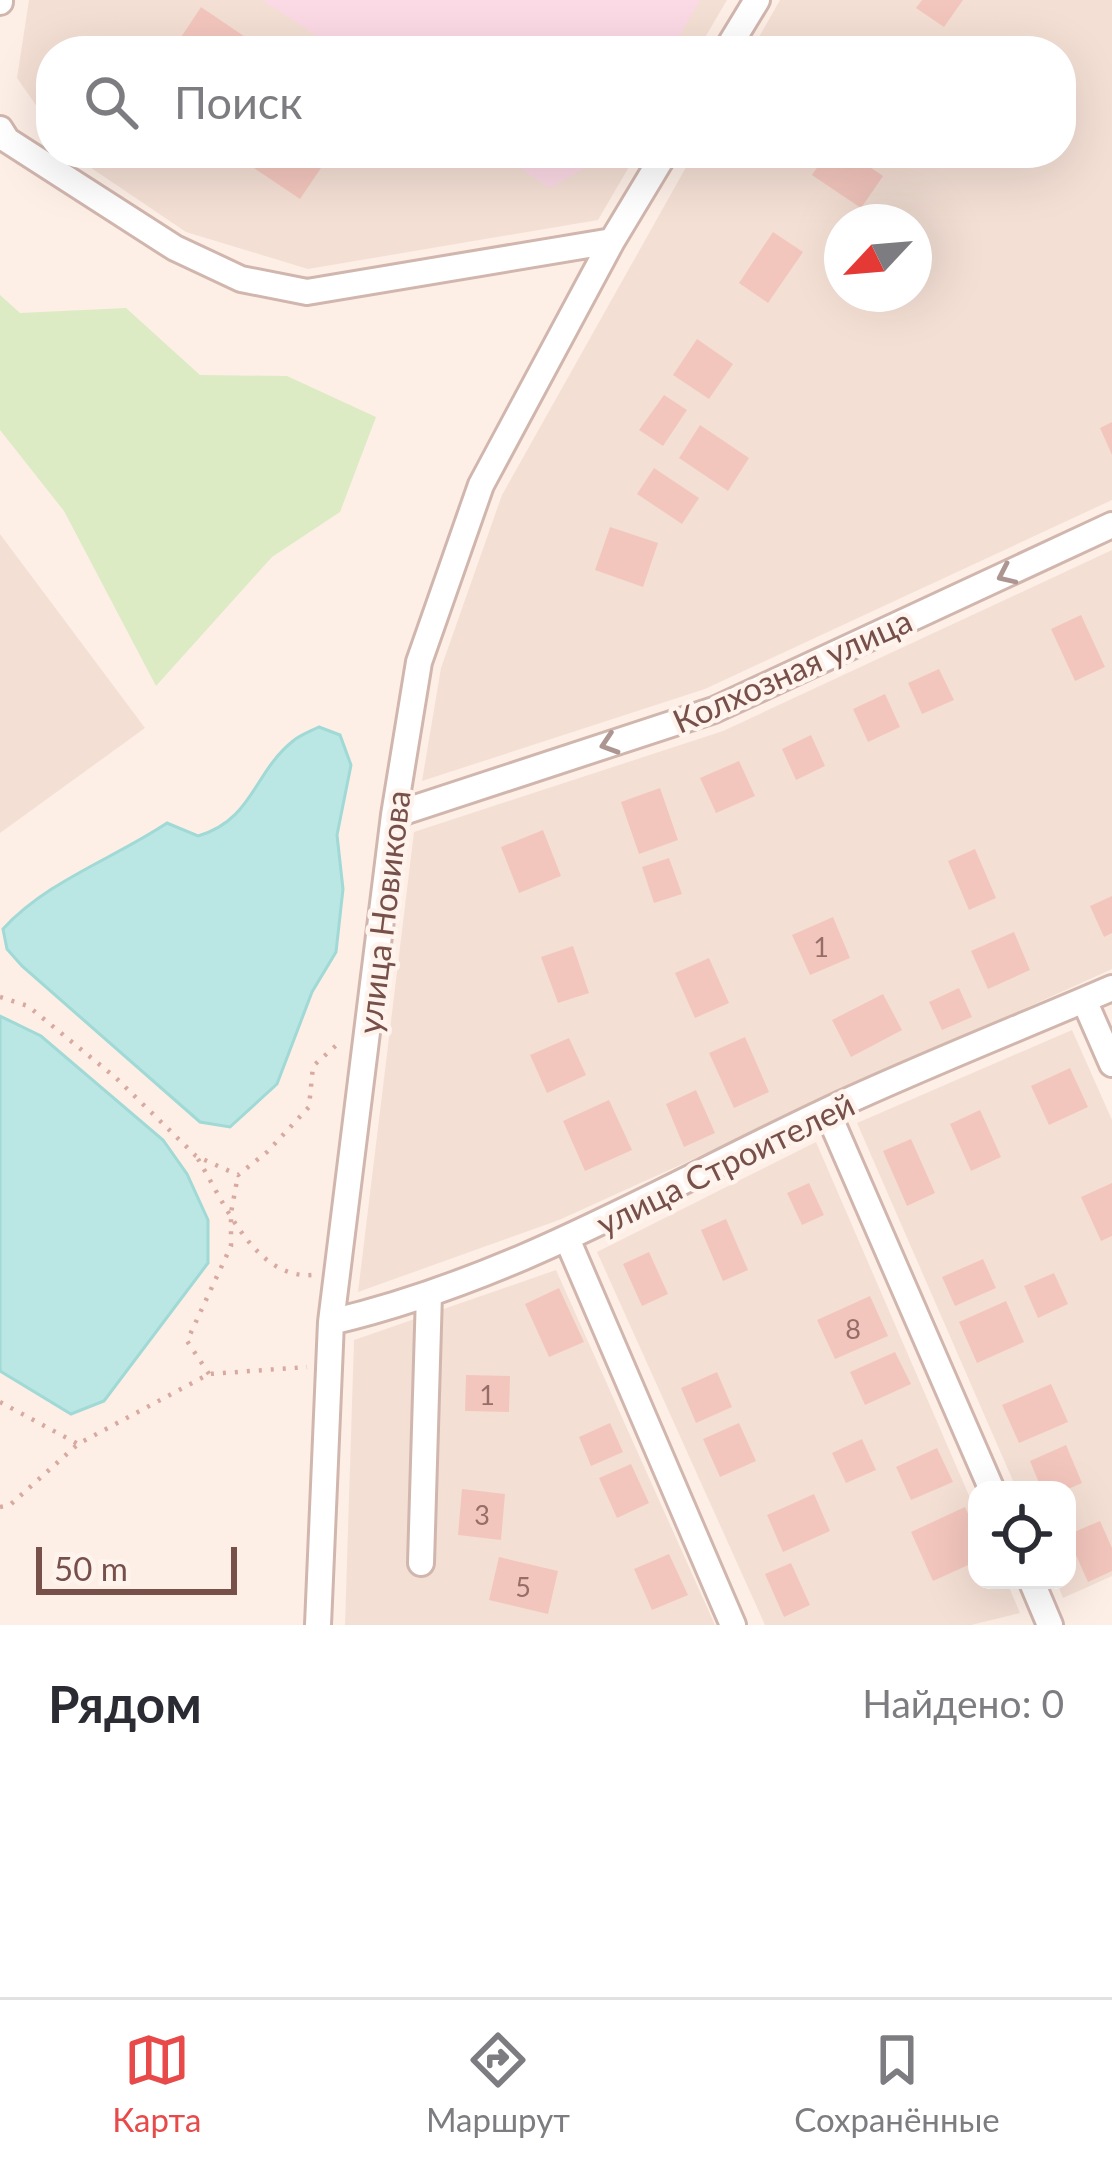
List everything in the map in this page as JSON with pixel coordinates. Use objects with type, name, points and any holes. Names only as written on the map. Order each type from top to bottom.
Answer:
[{"type":"street","points":[[735,36],[757,0]]},
{"type":"street","points":[[2,136],[36,158]]},
{"type":"street","points":[[52,168],[176,248],[241,279],[307,292],[612,241]]},
{"type":"street","name":"улица Новикова","points":[[318,1625],[331,1322],[394,814],[419,662],[482,485],[656,168]]},
{"type":"street","name":"Колхозная улица","points":[[394,814],[714,710],[1112,525]]},
{"type":"street","name":"улица Строителей","points":[[331,1322],[429,1294],[568,1241],[827,1111],[1112,988]]},
{"type":"street","points":[[1084,1000],[1112,1064]]},
{"type":"street","points":[[827,1111],[988,1481]]},
{"type":"street","points":[[568,1241],[733,1625]]},
{"type":"street","points":[[421,1563],[429,1294]]},
{"type":"street","points":[[1035,1589],[1050,1625]]},
{"type":"path","points":[[0,997],[28,1006],[116,1078],[196,1156],[267,1263],[297,1277],[337,1273]]},
{"type":"path","points":[[209,1374],[187,1341],[231,1246],[238,1174],[267,1152],[309,1107],[313,1066],[368,1018]]},
{"type":"path","points":[[196,1156],[238,1174]]},
{"type":"path","points":[[0,1508],[10,1505],[78,1444],[209,1374],[329,1364]]},
{"type":"path","points":[[0,1402],[78,1444]]},
{"type":"shaded area","points":[[29,0],[727,0],[706,36],[36,36],[36,105],[17,78]]},
{"type":"shaded area","points":[[262,0],[700,0],[680,36],[317,36]]},
{"type":"shaded area","points":[[780,0],[1112,0],[1112,500],[705,689],[422,781],[441,668],[502,495],[686,168],[1076,168],[1076,36],[760,36]]},
{"type":"shaded area","points":[[91,168],[628,168],[598,220],[308,269],[186,232]]},
{"type":"shaded area","points":[[519,168],[585,168],[550,188]]},
{"type":"shaded area","points":[[0,534],[145,728],[0,833]]},
{"type":"shaded area","points":[[1112,550],[1112,969],[559,1220],[358,1292],[414,832],[723,731]]},
{"type":"shaded area","points":[[1072,1030],[1112,1120],[1112,1576],[1063,1598],[1060,1589],[1076,1589],[1076,1481],[1013,1481],[857,1123]]},
{"type":"shaded area","points":[[816,1142],[968,1493],[968,1589],[1010,1589],[1020,1613],[971,1625],[765,1625],[597,1252]]},
{"type":"shaded area","points":[[556,1270],[715,1625],[345,1625],[354,1340]]},
{"type":"green space","points":[[0,295],[20,313],[126,308],[200,375],[287,376],[376,417],[340,512],[272,557],[156,686],[64,511],[0,430]]},
{"type":"water","points":[[319,727],[340,735],[351,765],[337,835],[343,889],[336,952],[312,992],[277,1084],[230,1127],[200,1122],[22,966],[7,949],[3,929],[60,884],[167,823],[198,836],[216,829],[242,807],[280,754]]},
{"type":"water","points":[[0,1016],[41,1036],[163,1140],[187,1174],[208,1220],[208,1263],[104,1401],[71,1414],[0,1371]]},
{"type":"building","points":[[922,0],[963,0],[944,27],[916,8]]},
{"type":"building","points":[[201,7],[244,36],[182,36]]},
{"type":"building","points":[[254,168],[321,168],[300,199]]},
{"type":"building","points":[[817,168],[871,168],[883,176],[864,204],[855,204],[812,175]]},
{"type":"building","points":[[773,232],[803,252],[768,303],[739,283]]},
{"type":"building","points":[[697,339],[733,364],[709,399],[673,375]]},
{"type":"building","points":[[664,395],[687,410],[663,446],[639,430]]},
{"type":"building","points":[[1112,422],[1112,455],[1100,428]]},
{"type":"building","points":[[700,425],[749,458],[728,491],[679,458]]},
{"type":"building","points":[[654,468],[699,498],[682,524],[637,494]]},
{"type":"building","points":[[610,527],[658,543],[643,587],[595,570]]},
{"type":"building","points":[[1081,615],[1105,667],[1075,681],[1051,629]]},
{"type":"building","points":[[939,669],[954,700],[922,714],[908,683]]},
{"type":"building","points":[[885,694],[900,727],[868,742],[853,709]]},
{"type":"building","points":[[811,735],[825,766],[796,780],[782,749]]},
{"type":"building","points":[[739,761],[755,796],[716,813],[700,778]]},
{"type":"building","points":[[660,788],[678,840],[639,854],[621,802]]},
{"type":"building","points":[[543,830],[561,876],[519,893],[501,847]]},
{"type":"building","points":[[975,849],[996,898],[969,910],[948,861]]},
{"type":"building","points":[[669,858],[682,894],[654,903],[642,867]]},
{"type":"building","points":[[1112,896],[1112,933],[1104,937],[1090,906]]},
{"type":"building","points":[[833,917],[850,958],[810,975],[792,935]]},
{"type":"building","points":[[1014,932],[1030,970],[988,989],[971,951]]},
{"type":"building","points":[[573,946],[589,993],[558,1003],[541,957]]},
{"type":"building","points":[[709,958],[729,1003],[695,1018],[675,973]]},
{"type":"building","points":[[959,988],[972,1017],[942,1030],[929,1002]]},
{"type":"building","points":[[883,994],[902,1030],[851,1057],[832,1020]]},
{"type":"building","points":[[745,1037],[769,1092],[734,1108],[709,1053]]},
{"type":"building","points":[[569,1038],[586,1075],[547,1093],[530,1055]]},
{"type":"building","points":[[1070,1068],[1088,1107],[1049,1125],[1031,1086]]},
{"type":"building","points":[[696,1090],[715,1133],[684,1147],[666,1104]]},
{"type":"building","points":[[609,1100],[632,1150],[585,1171],[563,1121]]},
{"type":"building","points":[[980,1110],[1001,1157],[971,1171],[950,1124]]},
{"type":"building","points":[[911,1139],[935,1193],[907,1206],[883,1151]]},
{"type":"building","points":[[809,1183],[824,1215],[802,1225],[787,1193]]},
{"type":"building","points":[[1112,1183],[1112,1236],[1101,1241],[1081,1197]]},
{"type":"building","points":[[726,1219],[748,1270],[723,1281],[701,1230]]},
{"type":"building","points":[[649,1252],[668,1294],[642,1306],[623,1264]]},
{"type":"building","points":[[983,1259],[996,1288],[955,1306],[942,1277]]},
{"type":"building","points":[[1054,1273],[1068,1304],[1038,1318],[1024,1286]]},
{"type":"building","points":[[559,1288],[584,1342],[549,1357],[525,1304]]},
{"type":"building","points":[[870,1296],[888,1336],[835,1359],[817,1320]]},
{"type":"building","points":[[1006,1301],[1024,1342],[977,1363],[959,1322]]},
{"type":"building","points":[[895,1352],[911,1384],[865,1405],[850,1372]]},
{"type":"building","points":[[717,1372],[732,1407],[696,1423],[681,1388]]},
{"type":"building","points":[[466,1375],[510,1376],[509,1412],[465,1411]]},
{"type":"building","points":[[1051,1384],[1068,1422],[1019,1443],[1002,1405]]},
{"type":"building","points":[[610,1423],[623,1452],[591,1466],[579,1437]]},
{"type":"building","points":[[739,1423],[756,1461],[720,1477],[703,1439]]},
{"type":"building","points":[[862,1439],[876,1470],[846,1483],[832,1453]]},
{"type":"building","points":[[1066,1445],[1082,1483],[1038,1481],[1030,1461]]},
{"type":"building","points":[[937,1448],[953,1482],[911,1500],[896,1467]]},
{"type":"building","points":[[631,1464],[649,1503],[617,1518],[599,1478]]},
{"type":"building","points":[[462,1489],[505,1494],[501,1540],[458,1535]]},
{"type":"building","points":[[814,1494],[830,1531],[783,1552],[767,1515]]},
{"type":"building","points":[[965,1507],[968,1565],[933,1581],[911,1532]]},
{"type":"building","points":[[1100,1521],[1112,1548],[1112,1571],[1088,1582],[1076,1555],[1076,1531]]},
{"type":"building","points":[[669,1554],[688,1595],[652,1610],[634,1569]]},
{"type":"building","points":[[499,1557],[558,1571],[548,1614],[489,1600]]},
{"type":"building","points":[[791,1563],[810,1605],[784,1617],[765,1574]]}]
